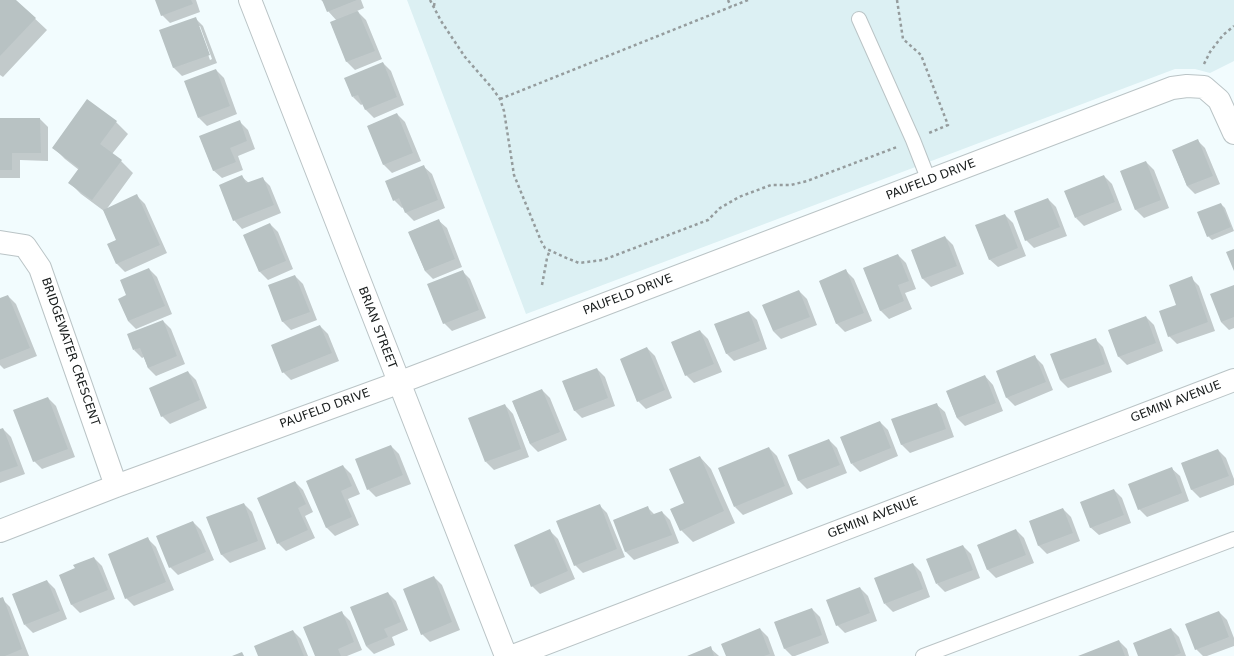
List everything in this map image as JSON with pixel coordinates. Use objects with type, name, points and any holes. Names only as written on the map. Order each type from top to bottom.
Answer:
[{"type":"street","name":"BRIAN STREET","points":[[250,0],[398,383],[506,656]]},
{"type":"street","name":"PAUFELD DRIVE","points":[[0,531],[116,486],[398,383],[1172,88],[1187,86],[1204,88],[1219,100],[1234,133]]},
{"type":"street","name":"BRIDGEWATER CRESCENT","points":[[0,242],[25,246],[40,268],[116,486]]},
{"type":"street","name":"GEMINI AVENUE","points":[[513,656],[1234,380]]},
{"type":"lane","points":[[860,19],[929,180]]},
{"type":"lane","points":[[923,656],[1234,539]]},
{"type":"path","points":[[430,0],[465,57],[500,99],[504,111],[514,175],[541,241],[545,248],[579,263],[603,260],[708,220],[720,208],[739,197],[771,184],[791,185],[807,181],[948,125],[921,55],[903,39],[897,0]]},
{"type":"path","points":[[434,7],[435,0]]},
{"type":"path","points":[[728,0],[731,7]]},
{"type":"path","points":[[500,99],[748,0]]},
{"type":"path","points":[[1199,88],[1203,66],[1210,52],[1223,35],[1234,26]]},
{"type":"path","points":[[542,285],[550,250]]},
{"type":"shaded area","points":[[407,0],[1234,0],[1234,61],[1210,73],[1195,69],[1175,69],[526,314]]},
{"type":"building","points":[[0,0],[16,0],[36,18],[0,56]]},
{"type":"building","points":[[155,0],[191,0],[193,4],[161,16]]},
{"type":"building","points":[[322,0],[357,0],[327,12]]},
{"type":"building","points":[[358,11],[375,51],[346,62],[330,22]]},
{"type":"building","points":[[196,17],[210,55],[173,68],[159,30]]},
{"type":"building","points":[[383,62],[397,97],[365,110],[358,95],[352,97],[344,78]]},
{"type":"building","points":[[216,69],[230,106],[198,118],[184,81]]},
{"type":"building","points":[[87,99],[117,121],[100,144],[122,160],[92,200],[68,183],[79,168],[52,148]]},
{"type":"building","points":[[397,113],[413,153],[383,165],[367,126]]},
{"type":"building","points":[[0,118],[40,118],[41,153],[12,153],[12,170],[0,170]]},
{"type":"building","points":[[240,120],[247,141],[230,148],[236,162],[213,171],[199,136]]},
{"type":"building","points":[[1198,139],[1213,176],[1187,186],[1172,150]]},
{"type":"building","points":[[1146,161],[1161,200],[1135,210],[1120,171]]},
{"type":"building","points":[[424,165],[438,200],[405,213],[399,198],[393,201],[385,181]]},
{"type":"building","points":[[242,175],[246,183],[263,177],[274,205],[233,221],[219,185]]},
{"type":"building","points":[[1104,175],[1115,202],[1075,218],[1064,191]]},
{"type":"building","points":[[137,194],[160,245],[116,264],[107,244],[116,240],[103,210]]},
{"type":"building","points":[[1048,198],[1060,227],[1025,241],[1014,211]]},
{"type":"building","points":[[1221,203],[1231,227],[1207,237],[1197,212]]},
{"type":"building","points":[[1005,214],[1018,248],[989,260],[975,225]]},
{"type":"building","points":[[439,219],[455,259],[425,271],[408,232]]},
{"type":"building","points":[[270,223],[286,261],[259,272],[243,235]]},
{"type":"building","points":[[945,236],[957,266],[922,279],[911,250]]},
{"type":"building","points":[[1234,249],[1234,271],[1226,252]]},
{"type":"building","points":[[898,254],[909,281],[898,285],[904,301],[880,311],[863,268]]},
{"type":"building","points":[[149,268],[165,306],[128,321],[118,299],[126,295],[120,280]]},
{"type":"building","points":[[846,269],[864,313],[836,324],[819,281]]},
{"type":"building","points":[[463,270],[479,310],[443,324],[427,284]]},
{"type":"building","points":[[295,275],[310,312],[282,322],[268,285]]},
{"type":"building","points":[[1192,276],[1208,322],[1168,337],[1159,311],[1176,305],[1169,285]]},
{"type":"building","points":[[1234,285],[1234,317],[1221,322],[1210,294]]},
{"type":"building","points":[[799,290],[810,317],[773,331],[762,305]]},
{"type":"building","points":[[8,295],[30,348],[0,360],[0,298]]},
{"type":"building","points":[[749,311],[760,341],[726,354],[714,324]]},
{"type":"building","points":[[1146,316],[1156,343],[1118,357],[1108,330]]},
{"type":"building","points":[[163,320],[177,356],[148,368],[140,348],[133,350],[127,334]]},
{"type":"building","points":[[320,325],[332,353],[282,373],[271,345]]},
{"type":"building","points":[[700,330],[714,364],[685,376],[671,342]]},
{"type":"building","points":[[1096,338],[1105,364],[1060,380],[1050,354]]},
{"type":"building","points":[[647,347],[665,390],[637,402],[620,359]]},
{"type":"building","points":[[1035,355],[1046,382],[1006,398],[996,371]]},
{"type":"building","points":[[597,368],[608,398],[574,411],[562,381]]},
{"type":"building","points":[[188,371],[200,400],[161,417],[149,388]]},
{"type":"building","points":[[985,375],[996,403],[957,418],[946,391]]},
{"type":"building","points":[[542,389],[560,432],[530,444],[512,401]]},
{"type":"building","points":[[48,397],[68,449],[33,462],[13,410]]},
{"type":"building","points":[[937,403],[946,429],[901,445],[891,419]]},
{"type":"building","points":[[505,404],[521,449],[485,462],[468,418]]},
{"type":"building","points":[[880,421],[891,448],[851,464],[840,437]]},
{"type":"building","points":[[3,428],[18,466],[0,472],[0,429]]},
{"type":"building","points":[[829,439],[840,465],[798,481],[788,455]]},
{"type":"building","points":[[391,445],[403,475],[367,490],[355,459]]},
{"type":"building","points":[[769,447],[785,486],[734,507],[718,468]]},
{"type":"building","points":[[1218,449],[1229,476],[1191,490],[1181,463]]},
{"type":"building","points":[[700,456],[724,511],[680,531],[670,509],[684,503],[669,469]]},
{"type":"building","points":[[343,465],[352,486],[341,491],[352,517],[326,528],[306,481]]},
{"type":"building","points":[[1172,467],[1182,493],[1138,510],[1128,484]]},
{"type":"building","points":[[295,481],[306,504],[298,508],[308,530],[277,544],[257,498]]},
{"type":"building","points":[[1114,489],[1124,515],[1090,528],[1080,502]]},
{"type":"building","points":[[244,503],[258,541],[221,555],[206,517]]},
{"type":"building","points":[[600,504],[617,549],[574,566],[556,521]]},
{"type":"building","points":[[648,506],[651,515],[662,511],[672,535],[625,552],[613,520]]},
{"type":"building","points":[[1063,508],[1073,533],[1038,546],[1029,521]]},
{"type":"building","points":[[193,521],[206,552],[169,568],[156,536]]},
{"type":"building","points":[[550,529],[568,571],[531,587],[514,545]]},
{"type":"building","points":[[1016,529],[1026,555],[987,570],[977,545]]},
{"type":"building","points":[[148,537],[166,582],[125,599],[108,554]]},
{"type":"building","points":[[963,545],[973,570],[936,584],[926,559]]},
{"type":"building","points":[[94,557],[108,590],[71,605],[59,575],[75,568],[73,565]]},
{"type":"building","points":[[913,563],[923,589],[884,604],[874,578]]},
{"type":"building","points":[[434,576],[452,622],[421,635],[403,589]]},
{"type":"building","points":[[47,580],[60,611],[24,625],[12,594]]},
{"type":"building","points":[[860,587],[870,613],[836,626],[826,600]]},
{"type":"building","points":[[388,592],[401,622],[384,629],[388,637],[366,646],[350,607]]},
{"type":"building","points":[[3,597],[22,649],[5,656],[0,656],[0,598]]},
{"type":"building","points":[[812,608],[822,635],[784,649],[774,622]]},
{"type":"building","points":[[342,611],[354,642],[338,649],[341,656],[315,656],[303,627]]},
{"type":"building","points":[[1219,611],[1229,637],[1195,650],[1185,624]]},
{"type":"building","points":[[760,628],[770,654],[764,656],[726,656],[721,644]]},
{"type":"building","points":[[1171,628],[1181,653],[1174,656],[1138,656],[1133,643]]},
{"type":"building","points":[[293,630],[304,656],[258,656],[254,646]]},
{"type":"building","points":[[1119,640],[1125,656],[1078,656]]},
{"type":"building","points":[[711,646],[714,656],[687,656]]},
{"type":"building","points":[[242,652],[244,656],[232,656]]}]
